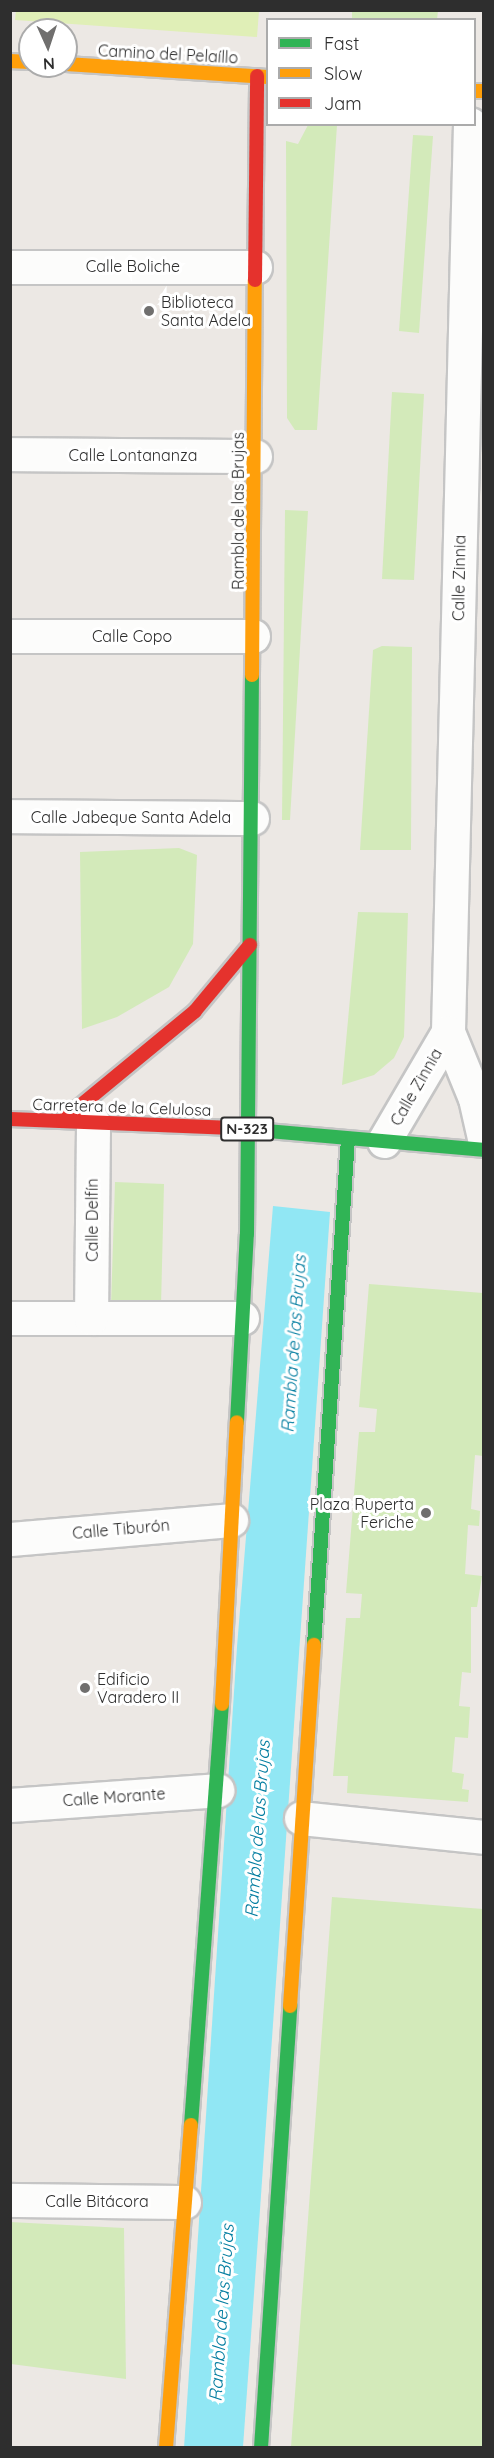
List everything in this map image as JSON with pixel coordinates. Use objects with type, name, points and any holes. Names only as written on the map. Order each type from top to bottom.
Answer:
[{"type":"main road","name":"Camino del Pelaíllo","points":[[78,65],[262,76]]},
{"type":"main road","name":"Rambla de las Brujas","points":[[166,2448],[217,1790],[242,1318],[252,818],[255,267],[262,76]]},
{"type":"main road","points":[[78,1121],[195,1011],[250,945]]},
{"type":"main road","name":"Carretera de la Celulosa","points":[[10,1119],[247,1129],[483,1150]]},
{"type":"main road","points":[[261,2448],[348,1139]]},
{"type":"street","name":"Calle Zinnia","points":[[470,126],[448,1032],[475,1098],[483,1138]]},
{"type":"street","name":"Calle Boliche","points":[[10,267],[255,267]]},
{"type":"street","name":"Calle Lontananza","points":[[10,454],[255,456]]},
{"type":"street","name":"Calle Copo","points":[[10,636],[254,636]]},
{"type":"street","name":"Calle Jabeque Santa Adela","points":[[10,816],[252,818]]},
{"type":"street","name":"Calle Zinnia","points":[[384,1141],[448,1032]]},
{"type":"street","name":"Calle Delfín","points":[[78,1121],[91,1318]]},
{"type":"street","points":[[10,1318],[242,1318]]},
{"type":"street","name":"Calle Tiburón","points":[[10,1539],[231,1520]]},
{"type":"street","name":"Calle Morante","points":[[10,1805],[217,1790]]},
{"type":"street","points":[[302,1818],[483,1838]]},
{"type":"street","name":"Calle Bitácora","points":[[10,2200],[184,2202]]},
{"type":"green space","points":[[16,10],[259,11],[257,37],[78,24],[78,18],[18,18],[18,20],[15,20]]},
{"type":"green space","points":[[352,11],[438,11],[437,18],[352,18]]},
{"type":"green space","points":[[307,126],[337,126],[317,430],[295,430],[287,418],[286,141],[298,144]]},
{"type":"green space","points":[[413,135],[433,136],[419,333],[399,331]]},
{"type":"green space","points":[[392,392],[424,394],[414,580],[382,579]]},
{"type":"green space","points":[[285,510],[308,511],[290,820],[282,820]]},
{"type":"green space","points":[[382,646],[412,647],[411,850],[360,850],[373,650]]},
{"type":"green space","points":[[179,848],[197,855],[193,944],[169,987],[117,1017],[82,1029],[80,852]]},
{"type":"green space","points":[[358,912],[408,913],[404,1037],[394,1058],[374,1075],[342,1085]]},
{"type":"green space","points":[[115,1182],[164,1184],[161,1306],[111,1305]]},
{"type":"green space","name":"Plaza Ruperta Feriche","points":[[369,1284],[483,1293],[483,1456],[475,1455],[471,1509],[480,1511],[479,1526],[468,1525],[465,1574],[482,1576],[477,1607],[471,1607],[471,1673],[462,1672],[459,1706],[470,1707],[468,1738],[455,1737],[452,1772],[464,1774],[462,1789],[469,1790],[468,1802],[347,1793],[348,1776],[333,1776],[346,1618],[360,1618],[362,1594],[346,1593],[359,1432],[375,1432],[377,1409],[359,1407]]},
{"type":"green space","points":[[332,1897],[483,1909],[483,2447],[291,2447]]},
{"type":"green space","points":[[10,2222],[124,2228],[126,2379],[11,2364]]},
{"type":"water","points":[[273,1206],[330,1212],[258,2238],[243,2447],[184,2448],[237,1647]]},
{"type":"traffic: fast","points":[[237,1422],[247,1234],[252,675]]},
{"type":"traffic: fast","points":[[233,1128],[484,1150]]},
{"type":"traffic: fast","points":[[314,1645],[348,1139]]},
{"type":"traffic: fast","points":[[191,2125],[222,1704]]},
{"type":"traffic: fast","points":[[261,2448],[290,2006]]},
{"type":"traffic: slow","points":[[10,61],[18,61]]},
{"type":"traffic: slow","points":[[78,65],[266,77]]},
{"type":"traffic: slow","points":[[476,91],[484,91]]},
{"type":"traffic: slow","points":[[252,675],[255,280]]},
{"type":"traffic: slow","points":[[222,1704],[237,1422]]},
{"type":"traffic: slow","points":[[290,2006],[314,1645]]},
{"type":"traffic: slow","points":[[166,2448],[191,2125]]},
{"type":"traffic: jam","points":[[255,280],[257,76]]},
{"type":"traffic: jam","points":[[63,1120],[195,1011],[250,945]]},
{"type":"traffic: jam","points":[[10,1119],[233,1128]]},
{"type":"place","name":"Biblioteca Santa Adela","points":[[149,311]]},
{"type":"place","name":"Plaza Ruperta Feriche","points":[[426,1513]]},
{"type":"place","name":"Edificio Varadero II","points":[[85,1688]]}]
